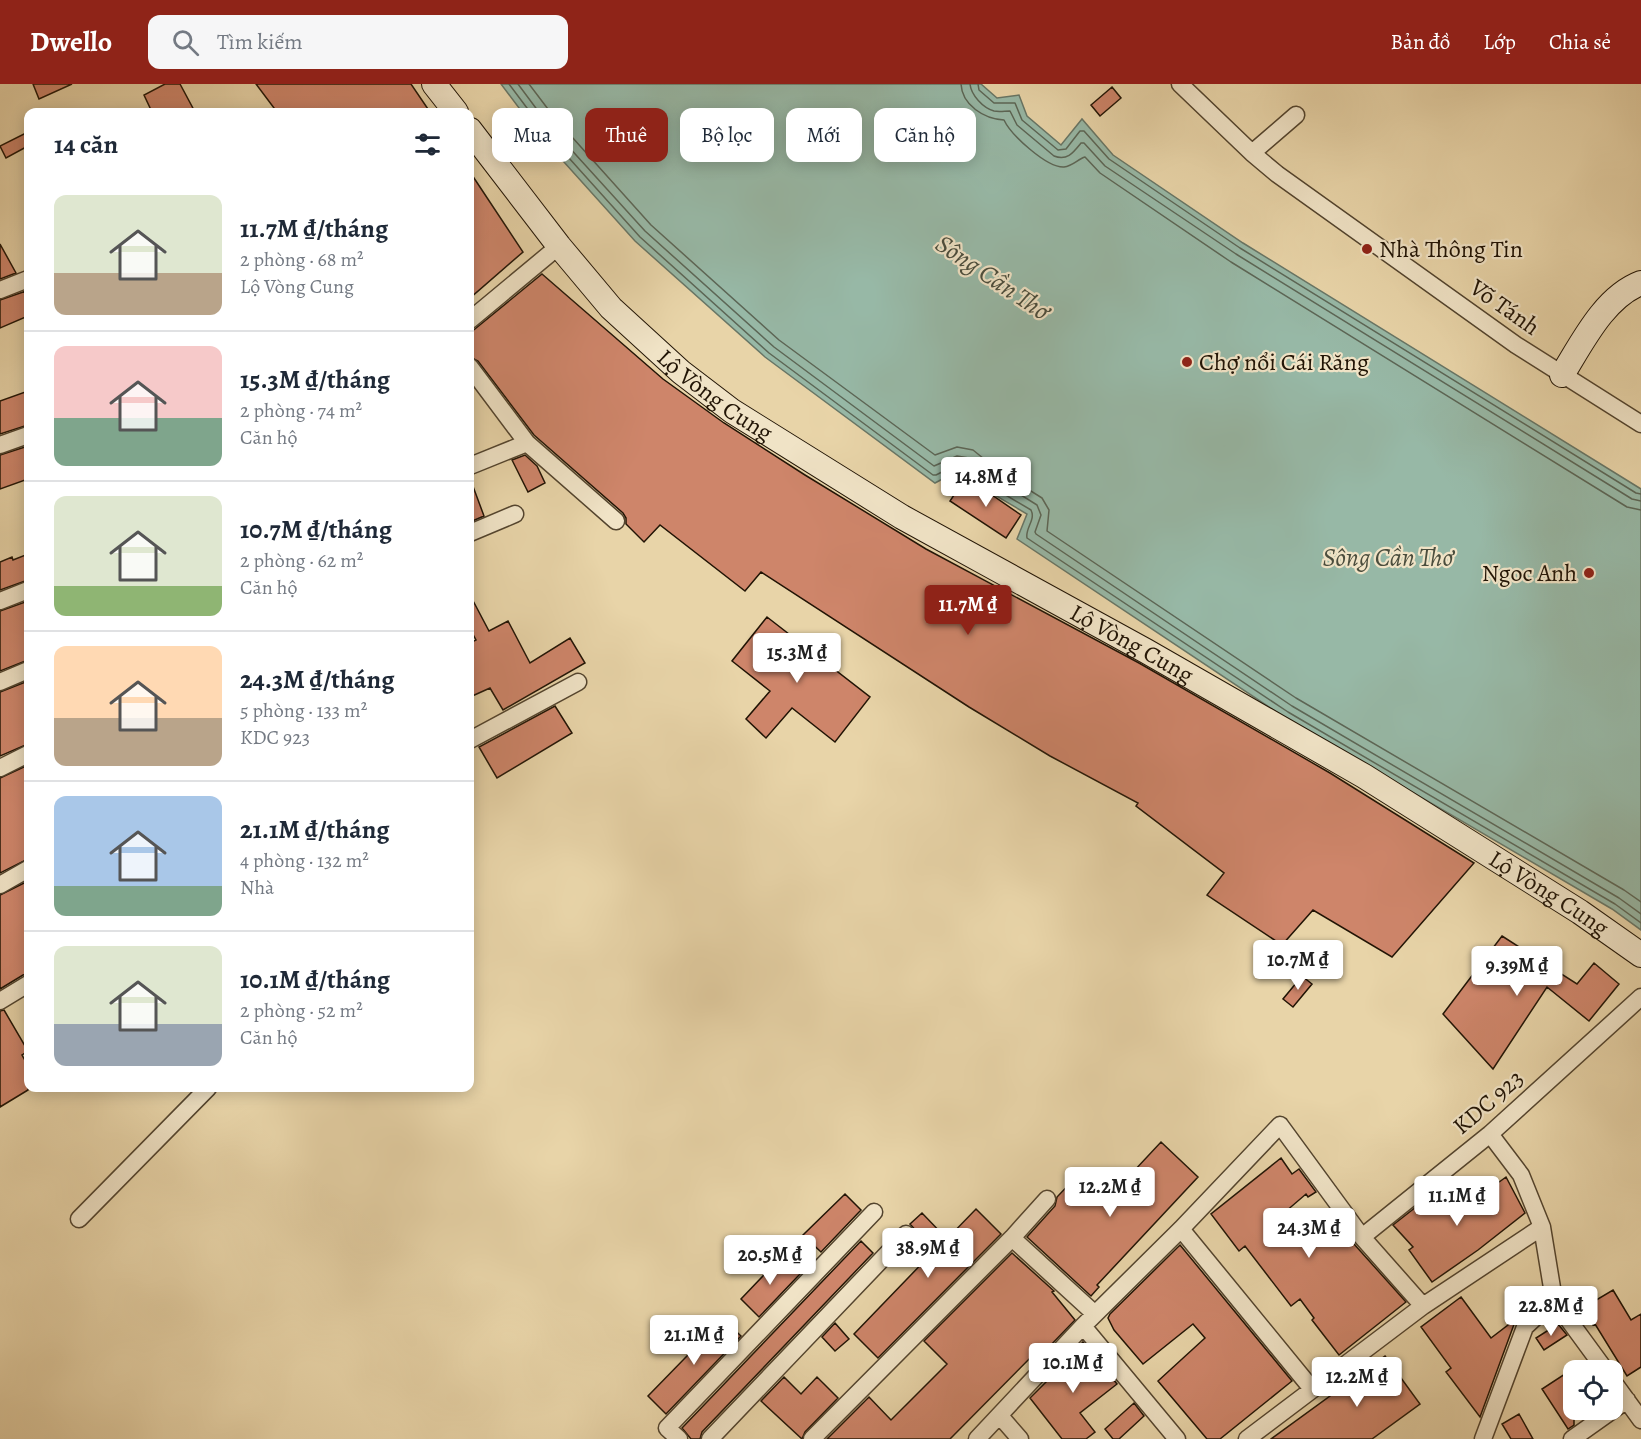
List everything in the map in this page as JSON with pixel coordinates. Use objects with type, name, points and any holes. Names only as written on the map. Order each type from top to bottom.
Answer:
[{"type":"main road","points":[[434,84],[453,108]]},
{"type":"main road","name":"Lộ Vòng Cung","points":[[474,135],[559,246],[611,308],[681,372],[750,423],[902,517],[1146,651],[1364,776],[1580,912],[1641,955]]},
{"type":"main road","points":[[1562,375],[1596,321],[1628,288],[1641,284]]},
{"type":"street","name":"Võ Tánh","points":[[1180,84],[1277,174],[1506,338],[1641,424]]},
{"type":"street","points":[[1252,153],[1296,115]]},
{"type":"street","points":[[474,317],[559,246]]},
{"type":"street","points":[[0,290],[24,281]]},
{"type":"street","points":[[474,372],[527,443],[616,521]]},
{"type":"street","points":[[0,445],[24,436]]},
{"type":"street","points":[[474,464],[527,443]]},
{"type":"street","points":[[474,531],[515,514]]},
{"type":"street","points":[[0,601],[24,592]]},
{"type":"street","points":[[0,682],[24,672]]},
{"type":"street","points":[[474,738],[578,682]]},
{"type":"street","points":[[0,768],[24,756]]},
{"type":"street","points":[[0,885],[24,871]]},
{"type":"street","points":[[0,1001],[24,986]]},
{"type":"street","name":"KDC 923","points":[[1362,1237],[1490,1134],[1641,997]]},
{"type":"street","points":[[79,1219],[204,1092]]},
{"type":"street","points":[[976,1439],[1280,1125],[1362,1237],[1423,1306]]},
{"type":"street","points":[[1490,1134],[1521,1175],[1542,1227],[1554,1300],[1598,1360]]},
{"type":"street","points":[[812,1439],[1012,1238],[1047,1199]]},
{"type":"street","points":[[679,1439],[667,1428],[874,1212]]},
{"type":"street","points":[[1247,1439],[1423,1306],[1542,1227]]},
{"type":"street","points":[[1181,1229],[1312,1389]]},
{"type":"street","points":[[710,1439],[906,1234]]},
{"type":"street","points":[[1012,1238],[1089,1320],[1177,1439]]},
{"type":"street","points":[[1483,1439],[1525,1327],[1554,1300]]},
{"type":"street","points":[[1623,1395],[1641,1420]]},
{"type":"street","points":[[1572,1439],[1627,1400]]},
{"type":"street","points":[[1000,1416],[1020,1439]]},
{"type":"water","name":"Sông Cần Thơ","points":[[501,84],[981,84],[997,98],[1019,95],[1027,116],[1061,145],[1082,119],[1113,155],[1243,243],[1641,489],[1641,930],[1612,909],[1284,717],[1017,539],[1027,514],[986,490],[961,469],[935,483],[765,357],[635,241],[564,162],[573,162],[573,108],[519,108]]},
{"type":"building","points":[[33,84],[72,84],[39,99]]},
{"type":"building","points":[[165,84],[180,84],[193,108],[150,108],[144,95]]},
{"type":"building","points":[[256,84],[411,84],[427,108],[274,108]]},
{"type":"building","points":[[1112,87],[1121,98],[1100,116],[1091,105]]},
{"type":"building","points":[[24,134],[24,148],[6,158],[0,146]]},
{"type":"building","points":[[474,178],[523,252],[474,295]]},
{"type":"building","points":[[0,244],[16,273],[0,279]]},
{"type":"building","points":[[542,274],[663,379],[724,423],[805,475],[926,549],[1139,663],[1330,773],[1474,863],[1392,957],[1313,910],[1282,945],[1207,895],[1224,873],[1136,806],[1138,803],[1050,756],[969,707],[761,572],[745,591],[660,525],[644,542],[626,524],[623,513],[534,435],[478,361],[474,359],[474,330]]},
{"type":"building","points":[[24,292],[24,318],[0,328],[0,300]]},
{"type":"building","points":[[24,392],[24,426],[0,434],[0,401]]},
{"type":"building","points":[[24,447],[24,480],[0,489],[0,455]]},
{"type":"building","points":[[525,455],[537,466],[545,483],[528,492],[512,460]]},
{"type":"building","points":[[966,477],[1021,515],[1006,538],[950,501]]},
{"type":"building","points":[[474,489],[484,516],[474,520]]},
{"type":"building","points":[[24,556],[24,581],[0,590],[0,562],[12,557],[13,560]]},
{"type":"building","points":[[24,602],[24,662],[0,671],[0,611]]},
{"type":"building","points":[[474,603],[489,631],[508,621],[530,663],[570,638],[585,663],[503,710],[490,688],[474,695],[474,641],[476,640],[474,636]]},
{"type":"building","points":[[767,617],[870,697],[835,742],[792,708],[766,738],[746,719],[770,691],[732,661]]},
{"type":"building","points":[[24,683],[24,746],[0,756],[0,692]]},
{"type":"building","points":[[555,706],[572,733],[497,778],[479,747]]},
{"type":"building","points":[[24,767],[24,861],[0,873],[0,778]]},
{"type":"building","points":[[24,883],[24,975],[0,989],[0,895]]},
{"type":"building","points":[[1502,936],[1577,984],[1594,963],[1619,984],[1589,1021],[1547,987],[1493,1069],[1443,1014]]},
{"type":"building","points":[[1302,976],[1312,984],[1293,1007],[1283,999]]},
{"type":"building","points":[[4,1010],[24,1044],[22,1055],[25,1092],[0,1107],[0,1011]]},
{"type":"building","points":[[1161,1142],[1198,1177],[1097,1285],[1099,1287],[1091,1296],[1027,1237],[1055,1206],[1057,1197],[1077,1176],[1105,1202]]},
{"type":"building","points":[[1281,1158],[1292,1174],[1299,1169],[1316,1192],[1308,1197],[1306,1194],[1278,1218],[1298,1246],[1336,1220],[1354,1244],[1406,1302],[1339,1355],[1312,1320],[1314,1318],[1300,1299],[1291,1306],[1245,1246],[1239,1251],[1211,1214]]},
{"type":"building","points":[[1506,1177],[1525,1213],[1432,1282],[1409,1250],[1413,1247],[1393,1225],[1439,1189],[1458,1212]]},
{"type":"building","points":[[845,1194],[861,1210],[821,1252],[803,1235]]},
{"type":"building","points":[[976,1209],[1001,1234],[878,1358],[854,1334],[934,1251],[910,1224],[922,1213],[947,1239]]},
{"type":"building","points":[[861,1241],[873,1253],[702,1432],[700,1439],[691,1439],[682,1428]]},
{"type":"building","points":[[1180,1245],[1292,1381],[1220,1439],[1207,1439],[1158,1381],[1205,1338],[1193,1324],[1143,1364],[1114,1330],[1108,1318]]},
{"type":"building","points":[[1012,1253],[1054,1291],[1052,1292],[1075,1320],[1045,1351],[1041,1347],[950,1439],[827,1439],[869,1397],[891,1420],[947,1364],[924,1341]]},
{"type":"building","points":[[782,1256],[800,1274],[759,1317],[741,1299]]},
{"type":"building","points":[[1613,1290],[1631,1320],[1641,1314],[1641,1367],[1627,1376],[1623,1370],[1623,1360],[1617,1360],[1595,1324],[1593,1325],[1589,1320],[1584,1323],[1576,1312]]},
{"type":"building","points":[[1461,1297],[1491,1338],[1516,1319],[1480,1417],[1446,1372],[1451,1368],[1421,1327]]},
{"type":"building","points":[[723,1319],[741,1336],[666,1414],[648,1396]]},
{"type":"building","points":[[835,1323],[849,1339],[835,1351],[822,1337]]},
{"type":"building","points":[[1558,1324],[1567,1335],[1544,1350],[1536,1338]]},
{"type":"building","points":[[1083,1342],[1117,1384],[1080,1413],[1095,1432],[1086,1439],[1062,1439],[1030,1398]]},
{"type":"building","points":[[1385,1356],[1420,1404],[1372,1439],[1271,1439]]},
{"type":"building","points":[[1563,1375],[1563,1420],[1574,1420],[1574,1425],[1568,1429],[1542,1389]]},
{"type":"building","points":[[784,1377],[801,1394],[817,1377],[838,1398],[805,1432],[802,1439],[761,1401]]},
{"type":"building","points":[[1134,1403],[1144,1416],[1119,1439],[1113,1439],[1105,1429]]},
{"type":"building","points":[[1519,1414],[1533,1439],[1511,1439],[1502,1424]]},
{"type":"place","name":"Nhà Thông Tin","points":[[1367,249]]},
{"type":"place","name":"Chợ nổi Cái Răng","points":[[1187,362]]},
{"type":"place","name":"Ngoc Anh","points":[[1589,573]]}]
